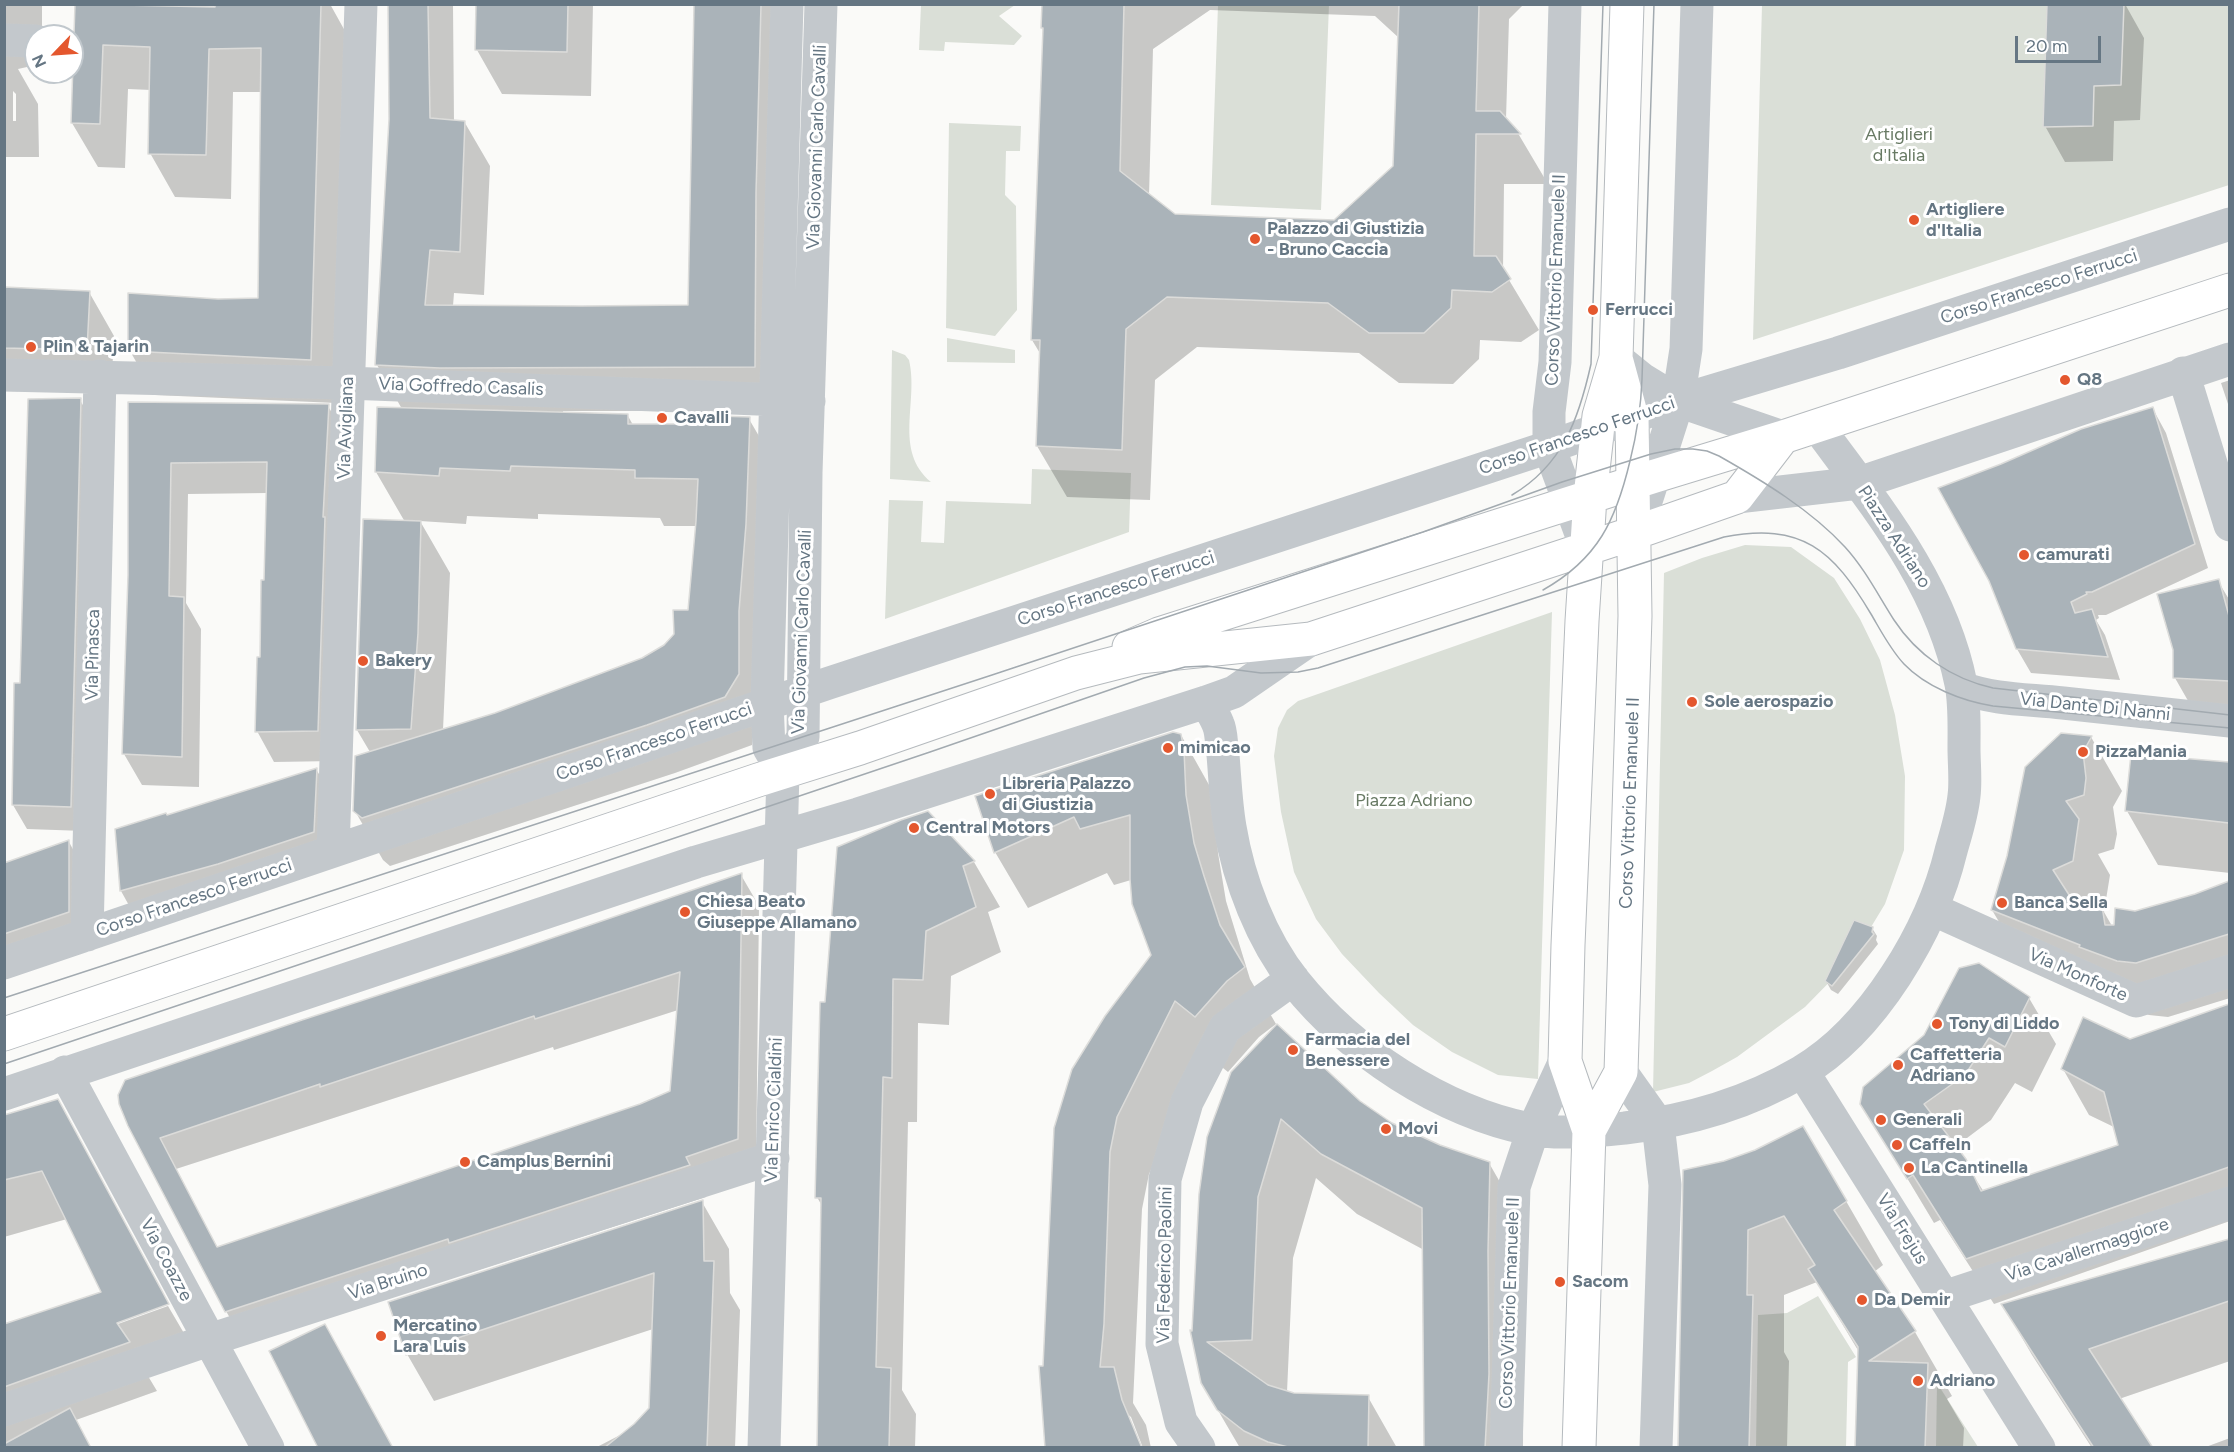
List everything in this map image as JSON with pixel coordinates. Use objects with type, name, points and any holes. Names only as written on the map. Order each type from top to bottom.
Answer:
[{"type":"main road","name":"Corso Vittorio Emanuele II","points":[[1579,1448],[1589,1131],[1565,1061],[1578,710],[1587,549],[1580,500],[1599,416],[1616,357],[1627,4]]},
{"type":"main road","points":[[1076,673],[1159,634],[1783,437],[2229,290]]},
{"type":"main road","name":"Corso Vittorio Emanuele II","points":[[1589,1131],[1621,1072],[1635,616],[1634,533],[1644,479],[1632,417],[1616,357]]},
{"type":"main road","points":[[4,1034],[860,748],[1076,673],[1139,657],[1311,639],[1587,549],[1737,497],[1783,437]]},
{"type":"street","name":"Via Avigliana","points":[[333,851],[361,4]]},
{"type":"street","name":"Via Giovanni Carlo Cavalli","points":[[787,4],[767,703],[769,748],[783,772],[803,737],[809,401],[821,4]]},
{"type":"street","name":"Corso Vittorio Emanuele II","points":[[1565,4],[1555,362],[1549,447],[1580,500]]},
{"type":"street","name":"Corso Vittorio Emanuele II","points":[[1644,479],[1678,401],[1686,349],[1697,4]]},
{"type":"street","points":[[4,40],[24,41]]},
{"type":"street","name":"Corso Francesco Ferrucci","points":[[4,963],[767,703],[1549,447],[1678,401],[1838,353],[2229,224]]},
{"type":"street","points":[[1616,357],[1642,379],[1678,401],[1783,437]]},
{"type":"street","points":[[1737,497],[1859,483],[2229,359]]},
{"type":"street","points":[[2183,373],[2229,525]]},
{"type":"street","name":"Via Goffredo Casalis","points":[[4,375],[348,383],[809,401]]},
{"type":"street","name":"Via Pinasca","points":[[87,935],[100,376]]},
{"type":"street","name":"Piazza Adriano","points":[[1206,702],[1220,726],[1230,827],[1241,874],[1259,920],[1293,979],[1325,1016],[1366,1052],[1449,1102],[1489,1119],[1533,1130],[1589,1131],[1658,1124],[1691,1117],[1752,1096],[1803,1072],[1829,1052],[1854,1028],[1914,948],[1947,868],[1964,795],[1962,688],[1949,638],[1935,602],[1917,567],[1817,426]]},
{"type":"street","points":[[4,1094],[696,862],[1206,702],[1234,692],[1311,639]]},
{"type":"street","name":"Via Dante Di Nanni","points":[[1962,688],[2001,698],[2229,721]]},
{"type":"street","name":"Via Enrico Cialdini","points":[[761,1446],[773,1158],[783,772]]},
{"type":"street","name":"Via Monforte","points":[[1932,909],[2136,1001],[2229,972]]},
{"type":"street","name":"Via Federico Paolini","points":[[1199,1448],[1181,1422],[1162,1344],[1166,1179],[1187,1102],[1225,1028],[1293,979]]},
{"type":"street","name":"Corso Vittorio Emanuele II","points":[[1506,1448],[1514,1187],[1533,1130],[1565,1061]]},
{"type":"street","name":"Via Coazze","points":[[65,1072],[268,1448]]},
{"type":"street","points":[[1621,1072],[1658,1124],[1665,1185],[1656,1448]]},
{"type":"street","name":"Via Frejus","points":[[1803,1072],[2039,1448]]},
{"type":"street","name":"Via Bruino","points":[[4,1410],[209,1340],[773,1158]]},
{"type":"street","name":"Via Cavallermaggiore","points":[[1944,1297],[2229,1203]]},
{"type":"green space","points":[[921,5],[1015,5],[999,16],[1022,36],[1014,45],[945,42],[944,51],[919,50]]},
{"type":"green space","points":[[1218,5],[1329,5],[1321,210],[1211,205]]},
{"type":"green space","name":"Artiglieri d'Italia","points":[[1762,5],[2229,5],[2229,185],[1753,340]]},
{"type":"green space","points":[[949,123],[1021,126],[1020,151],[1006,151],[1005,195],[1016,206],[1017,310],[995,336],[946,328]]},
{"type":"green space","points":[[947,338],[1015,350],[1015,363],[947,362]]},
{"type":"green space","points":[[892,350],[905,355],[909,360],[910,440],[913,455],[920,469],[931,482],[890,479]]},
{"type":"green space","points":[[1032,469],[1131,473],[1129,532],[885,619],[889,500],[923,501],[921,542],[944,543],[946,501],[1031,504]]},
{"type":"green space","points":[[1745,545],[1791,547],[1834,578],[1860,619],[1880,660],[1895,715],[1905,776],[1904,850],[1885,904],[1851,960],[1805,1007],[1737,1057],[1712,1071],[1689,1083],[1653,1092],[1664,573]]},
{"type":"green space","name":"Piazza Adriano","points":[[1552,612],[1538,1079],[1498,1075],[1452,1052],[1413,1025],[1342,954],[1316,919],[1294,872],[1281,812],[1274,756],[1278,728],[1287,710],[1298,701]]},
{"type":"green space","points":[[1818,1296],[1856,1357],[1848,1362],[1846,1447],[1756,1447],[1758,1315],[1787,1313]]},
{"type":"green space","points":[[1937,1383],[1978,1447],[1936,1447]]},
{"type":"building","points":[[75,4],[215,7],[215,4],[321,4],[311,360],[128,351],[128,293],[218,299],[258,298],[261,48],[209,49],[206,155],[148,154],[150,47],[103,45],[100,124],[71,123],[72,84],[84,84],[84,24],[74,24]]},
{"type":"building","points":[[388,4],[428,4],[430,118],[465,121],[460,252],[430,250],[425,305],[582,306],[688,305],[694,4],[761,4],[756,193],[755,367],[440,368],[375,365],[389,119]]},
{"type":"building","points":[[476,4],[568,4],[567,52],[475,50]]},
{"type":"building","name":"Palazzo di Giustizia - Bruno Caccia","points":[[1042,4],[1124,4],[1120,171],[1175,214],[1334,220],[1393,166],[1399,4],[1479,4],[1476,111],[1500,111],[1521,134],[1476,134],[1474,256],[1496,256],[1511,279],[1492,292],[1452,290],[1451,308],[1424,333],[1369,333],[1328,303],[1167,297],[1126,329],[1122,450],[1036,446],[1040,340],[1031,340]]},
{"type":"building","points":[[2047,4],[2124,4],[2121,85],[2094,86],[2093,126],[2043,127]]},
{"type":"building","points":[[4,287],[90,291],[87,350],[4,348]]},
{"type":"building","points":[[81,398],[71,807],[12,805],[14,683],[20,683],[28,399]]},
{"type":"building","points":[[128,402],[329,404],[323,517],[325,517],[318,731],[255,732],[257,657],[260,657],[261,580],[264,580],[267,462],[171,463],[169,596],[184,597],[182,757],[122,754],[128,575]]},
{"type":"building","points":[[377,407],[628,414],[628,424],[686,424],[686,415],[750,417],[746,524],[739,611],[739,674],[725,697],[647,725],[362,818],[353,811],[355,756],[495,713],[642,658],[664,645],[674,634],[673,610],[688,610],[696,521],[698,479],[635,478],[635,470],[511,466],[510,471],[440,468],[439,476],[375,472]]},
{"type":"building","points":[[2153,407],[2195,544],[2092,592],[2086,592],[2087,594],[2071,602],[2075,613],[2092,609],[2108,657],[2016,649],[1989,581],[1938,488],[2001,464],[2081,429]]},
{"type":"building","points":[[363,519],[421,521],[418,633],[411,729],[356,730]]},
{"type":"building","points":[[2219,579],[2229,616],[2229,681],[2173,678],[2173,650],[2157,594]]},
{"type":"building","points":[[1173,732],[1181,734],[1186,795],[1194,843],[1204,876],[1220,925],[1245,967],[1227,981],[1195,1017],[1175,1001],[1117,1117],[1110,1152],[1104,1324],[1100,1367],[1114,1367],[1122,1400],[1142,1448],[1045,1448],[1039,1366],[1043,1366],[1054,1128],[1072,1069],[1105,1016],[1151,955],[1132,904],[1130,815],[1080,829],[1074,817],[994,853],[975,796]]},
{"type":"building","points":[[2061,733],[2092,736],[2083,752],[2086,778],[2084,795],[2066,801],[2079,819],[2073,861],[2053,870],[2073,901],[2102,906],[2105,925],[2114,925],[2115,908],[2135,911],[2195,894],[2229,881],[2229,934],[2136,963],[2117,961],[1991,910],[2007,856],[2025,767]]},
{"type":"building","points":[[2131,754],[2229,762],[2229,823],[2125,811]]},
{"type":"building","points":[[317,768],[314,832],[218,864],[120,891],[115,829]]},
{"type":"building","points":[[928,811],[975,861],[963,866],[976,907],[926,931],[923,980],[893,979],[892,1078],[883,1077],[876,1367],[891,1368],[889,1448],[817,1448],[821,1198],[815,1198],[820,1002],[825,1002],[837,847]]},
{"type":"building","points":[[69,840],[69,912],[4,934],[4,863]]},
{"type":"building","points":[[742,873],[738,1139],[686,1157],[690,1165],[449,1243],[448,1239],[225,1312],[128,1126],[119,1104],[118,1095],[125,1080]],"holes":[[[680,972],[670,1091],[640,1104],[217,1247],[160,1138],[320,1084],[320,1087],[534,1016],[535,1019]]]},
{"type":"building","points":[[1854,920],[1873,927],[1874,934],[1832,986],[1825,981]]},
{"type":"building","points":[[1979,963],[2030,997],[2005,1047],[1989,1038],[1965,1075],[1924,1104],[1966,1159],[1981,1191],[2118,1145],[2104,1092],[2061,1069],[2083,1017],[2130,1039],[2229,1004],[2229,1167],[1966,1259],[1913,1175],[1907,1179],[1860,1104],[1863,1087],[1924,1035],[1959,968]]},
{"type":"building","points":[[1277,1024],[1360,1101],[1392,1123],[1440,1145],[1490,1162],[1489,1374],[1485,1448],[1424,1448],[1422,1208],[1321,1154],[1281,1119],[1258,1197],[1252,1340],[1207,1342],[1268,1385],[1294,1393],[1369,1395],[1368,1448],[1292,1448],[1268,1442],[1244,1431],[1217,1410],[1201,1383],[1190,1330],[1192,1331],[1199,1194],[1207,1137],[1231,1072]]},
{"type":"building","points":[[58,1099],[169,1304],[117,1323],[130,1342],[4,1387],[4,1324],[101,1292],[42,1171],[4,1180],[4,1115]]},
{"type":"building","points":[[1803,1126],[1847,1201],[1834,1210],[1916,1331],[1869,1361],[1928,1363],[1925,1448],[1855,1448],[1858,1347],[1808,1269],[1815,1265],[1784,1216],[1748,1230],[1747,1295],[1753,1295],[1749,1448],[1678,1448],[1683,1170],[1724,1161],[1755,1150]]},
{"type":"building","points":[[703,1200],[704,1261],[714,1261],[707,1448],[604,1448],[634,1424],[649,1408],[654,1273],[406,1355],[388,1302]]},
{"type":"building","points":[[2229,1239],[2229,1301],[2089,1349],[2153,1448],[2094,1448],[2001,1304]]},
{"type":"building","points":[[325,1324],[393,1448],[318,1448],[269,1351]]},
{"type":"building","points":[[70,1408],[91,1448],[4,1448],[4,1444]]},
{"type":"tram line","points":[[1512,495],[1530,483],[1556,455],[1581,403],[1591,364],[1603,4]]},
{"type":"tram line","points":[[1543,590],[1578,565],[1602,536],[1618,502],[1635,440],[1642,379],[1654,4]]},
{"type":"tram line","points":[[4,998],[992,675],[1423,532],[1562,482],[1651,454],[1675,449],[1707,451],[1719,456],[1769,486],[1832,533],[1865,573],[1903,633],[1925,655],[1950,672],[1993,688],[2230,715]]},
{"type":"tram line","points":[[4,1064],[1144,678],[1185,667],[1207,666],[1261,673],[1298,672],[1318,668],[1724,537],[1751,533],[1775,534],[1795,538],[1812,546],[1843,573],[1904,664],[1923,680],[1957,697],[1993,706],[2230,728]]},
{"type":"place","name":"Artigliere d'Italia","points":[[1914,220]]},
{"type":"place","name":"Palazzo di Giustizia - Bruno Caccia","points":[[1255,239]]},
{"type":"place","name":"Ferrucci","points":[[1593,310]]},
{"type":"place","name":"Plin & Tajarin","points":[[31,347]]},
{"type":"place","name":"Q8","points":[[2065,380]]},
{"type":"place","name":"Cavalli","points":[[662,418]]},
{"type":"place","name":"camurati","points":[[2024,555]]},
{"type":"place","name":"Bakery","points":[[363,661]]},
{"type":"place","name":"Sole aerospazio","points":[[1692,702]]},
{"type":"place","name":"mimicao","points":[[1168,748]]},
{"type":"place","name":"PizzaMania","points":[[2083,752]]},
{"type":"place","name":"Libreria Palazzo di Giustizia","points":[[990,794]]},
{"type":"place","name":"Central Motors","points":[[914,828]]},
{"type":"place","name":"Banca Sella","points":[[2002,903]]},
{"type":"place","name":"Chiesa Beato Giuseppe Allamano","points":[[685,912]]},
{"type":"place","name":"Tony di Liddo","points":[[1937,1024]]},
{"type":"place","name":"Farmacia del Benessere","points":[[1293,1050]]},
{"type":"place","name":"Caffetteria Adriano","points":[[1898,1065]]},
{"type":"place","name":"Generali","points":[[1881,1120]]},
{"type":"place","name":"Movi","points":[[1386,1129]]},
{"type":"place","name":"CaffeIn","points":[[1897,1145]]},
{"type":"place","name":"Camplus Bernini","points":[[465,1162]]},
{"type":"place","name":"La Cantinella","points":[[1909,1168]]},
{"type":"place","name":"Sacom","points":[[1560,1282]]},
{"type":"place","name":"Da Demir","points":[[1862,1300]]},
{"type":"place","name":"Mercatino Lara Luis","points":[[381,1336]]},
{"type":"place","name":"Adriano","points":[[1918,1381]]}]
